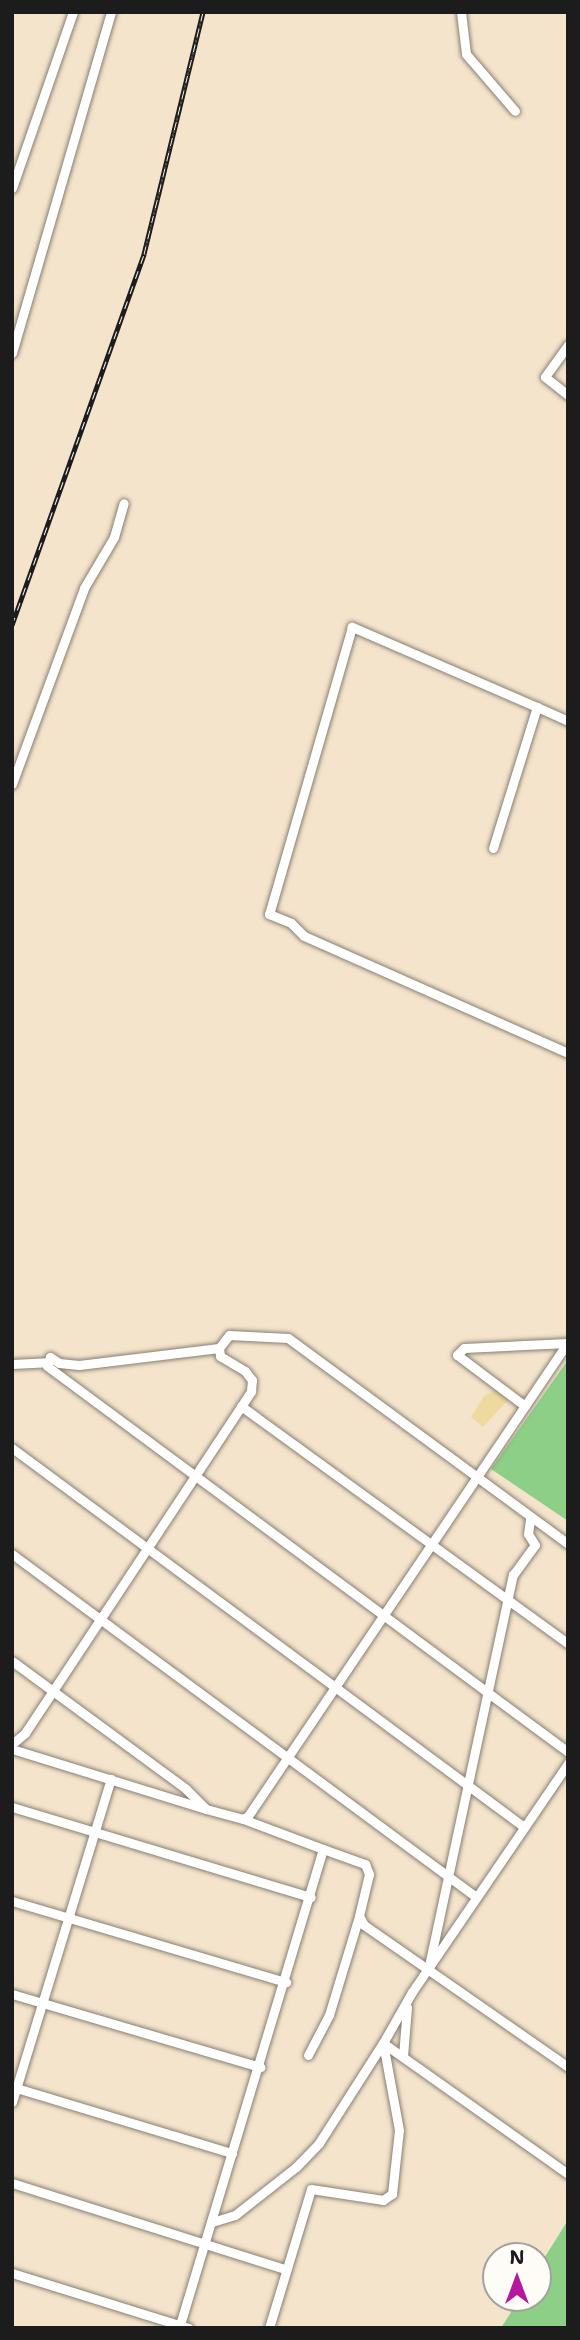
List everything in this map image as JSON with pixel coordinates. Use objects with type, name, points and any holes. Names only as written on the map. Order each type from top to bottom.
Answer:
[{"type":"street","points":[[12,188],[73,12]]},
{"type":"street","points":[[12,354],[111,12]]},
{"type":"street","points":[[461,12],[466,54],[515,111]]},
{"type":"street","points":[[568,345],[545,377],[568,395]]},
{"type":"street","points":[[12,785],[84,588],[114,537],[124,503]]},
{"type":"street","points":[[568,721],[352,627],[269,914],[290,923],[304,936],[568,1053]]},
{"type":"street","points":[[493,848],[537,708]]},
{"type":"street","points":[[219,1348],[224,1339],[241,1333],[288,1338],[478,1475],[530,1519],[568,1544]]},
{"type":"street","points":[[243,1819],[290,1756],[568,1342]]},
{"type":"street","points":[[525,1406],[457,1355],[464,1348],[568,1342]]},
{"type":"street","points":[[219,1348],[79,1365],[59,1363],[50,1357],[47,1362],[49,1369],[194,1478],[568,1752]]},
{"type":"street","points":[[219,1348],[225,1362],[245,1371],[252,1380],[251,1391],[149,1548],[12,1747],[206,1810],[243,1819],[365,1864],[369,1874],[359,1916],[320,2039],[308,2055]]},
{"type":"street","points":[[12,1364],[47,1362]]},
{"type":"street","points":[[241,1406],[429,1546],[568,1644]]},
{"type":"street","points":[[12,1448],[524,1827]]},
{"type":"street","points":[[429,1967],[465,1783],[513,1575],[535,1545],[528,1534],[530,1519]]},
{"type":"street","points":[[12,1554],[290,1756],[476,1897]]},
{"type":"street","points":[[12,1661],[186,1788],[206,1810]]},
{"type":"street","points":[[212,2222],[235,2215],[296,2167],[319,2143],[429,1967],[568,1763]]},
{"type":"street","points":[[12,2102],[14,2087],[43,2003],[111,1779]]},
{"type":"street","points":[[12,1807],[311,1897]]},
{"type":"street","points":[[12,2273],[183,2326],[205,2243],[286,1982],[323,1849]]},
{"type":"street","points":[[12,1901],[286,1982]]},
{"type":"street","points":[[359,1916],[365,1925],[429,1967],[568,2067]]},
{"type":"street","points":[[12,1994],[260,2067]]},
{"type":"street","points":[[403,2056],[408,2001]]},
{"type":"street","points":[[383,2043],[568,2174]]},
{"type":"street","points":[[269,2328],[284,2269],[311,2189],[383,2200],[392,2194],[399,2130],[383,2043]]},
{"type":"street","points":[[14,2087],[232,2153]]},
{"type":"street","points":[[12,2183],[284,2269]]},
{"type":"green space","points":[[568,1360],[568,1521],[491,1469]]},
{"type":"green space","points":[[568,2220],[568,2328],[501,2328],[511,2312],[552,2312],[552,2246]]},
{"type":"sand","points":[[498,1389],[509,1399],[483,1427],[471,1417],[484,1396]]},
{"type":"railway","points":[[12,625],[144,254],[203,12]]}]
